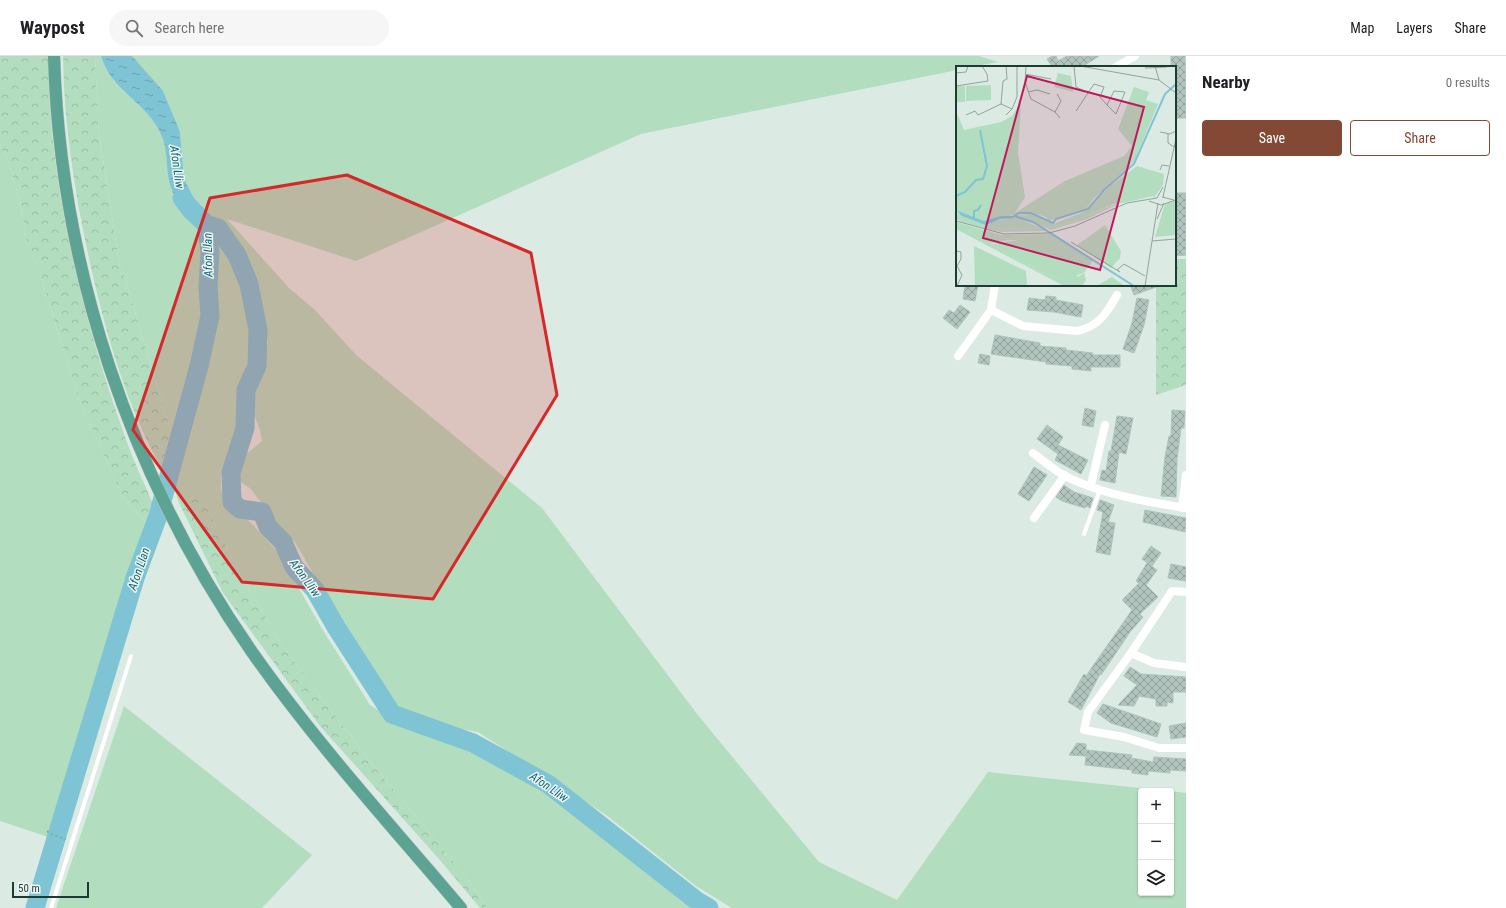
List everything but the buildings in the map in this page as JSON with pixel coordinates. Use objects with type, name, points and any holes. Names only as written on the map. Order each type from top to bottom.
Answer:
[{"type":"main road","points":[[54,56],[55,85],[66,189],[87,292],[111,376],[139,448],[180,534],[211,589],[252,652],[351,778],[461,908]]},
{"type":"street","points":[[1118,66],[1134,56]]},
{"type":"street","points":[[958,356],[991,310],[995,286]]},
{"type":"street","points":[[991,310],[1023,326],[1077,331],[1083,330],[1101,320],[1117,295]]},
{"type":"street","points":[[1091,485],[1105,425]]},
{"type":"street","points":[[1033,453],[1065,475],[1100,490],[1157,504],[1184,508],[1186,475]]},
{"type":"street","points":[[1034,518],[1065,475]]},
{"type":"street","points":[[1186,592],[1172,591],[1131,653],[1088,712],[1084,730],[1124,737],[1159,748],[1186,748]]},
{"type":"street","points":[[1131,653],[1154,663],[1186,667]]},
{"type":"lane","points":[[1084,534],[1100,490]]},
{"type":"lane","points":[[51,908],[131,656]]},
{"type":"path","points":[[47,831],[50,834],[67,840]]},
{"type":"highlighted area","points":[[347,175],[531,253],[557,395],[433,599],[242,582],[133,430],[210,198]]},
{"type":"green space","points":[[0,56],[48,56],[54,152],[70,247],[81,294],[108,386],[130,450],[153,504],[146,522],[123,498],[79,399],[37,265],[27,244],[20,201],[8,161],[0,146]]},
{"type":"green space","points":[[63,56],[95,56],[99,134],[118,255],[174,442],[163,471],[139,423],[129,399],[112,349],[98,298],[81,219],[68,138]]},
{"type":"green space","points":[[95,56],[101,56],[105,68],[118,86],[150,116],[157,126],[164,141],[170,185],[176,201],[195,225],[203,238],[206,294],[203,328],[193,378],[174,442],[118,255],[99,134]]},
{"type":"green space","points":[[132,56],[979,56],[998,62],[976,66],[956,66],[956,70],[641,134],[356,261],[227,219],[289,288],[316,311],[356,355],[542,508],[697,714],[819,862],[897,900],[988,772],[1140,788],[1138,788],[1138,896],[1174,896],[1174,791],[1186,793],[1186,908],[732,908],[696,886],[606,815],[478,732],[418,721],[386,700],[295,542],[272,522],[263,505],[251,489],[238,480],[235,472],[239,460],[262,441],[260,430],[253,411],[252,398],[268,342],[248,270],[235,246],[194,198],[184,179],[180,132]]},
{"type":"green space","points":[[0,146],[8,161],[20,201],[27,244],[37,265],[79,399],[123,498],[146,522],[94,687],[51,838],[0,821]]},
{"type":"green space","points":[[213,231],[225,243],[236,260],[248,301],[254,334],[250,357],[239,396],[238,430],[221,474],[221,488],[225,500],[252,524],[278,552],[324,632],[370,705],[397,722],[506,767],[572,809],[663,881],[703,908],[488,908],[467,878],[368,759],[283,647],[240,574],[200,494],[179,503],[174,488],[181,452],[200,383],[215,311]]},
{"type":"green space","points":[[1176,259],[1186,259],[1186,385],[1156,395],[1156,286],[1176,286]]},
{"type":"green space","points":[[200,494],[240,574],[283,647],[368,759],[467,878],[488,908],[480,908],[439,859],[320,726],[223,593],[179,503]]},
{"type":"green space","points":[[124,706],[312,855],[262,908],[56,908]]},
{"type":"water","points":[[101,56],[132,56],[163,91],[180,132],[184,179],[194,198],[206,211],[199,217],[190,219],[174,194],[170,185],[165,145],[160,132],[145,112],[112,78]]},
{"type":"waterway","name":"Afon Lliw","points":[[182,198],[191,210],[207,225],[218,228],[237,255],[249,284],[258,330],[257,366],[246,390],[245,428],[231,473],[232,502],[240,509],[262,512],[268,527],[283,542],[294,567],[315,590],[336,627],[392,714],[473,743],[548,784],[697,901],[709,908]]},
{"type":"waterway","name":"Afon Llan","points":[[35,908],[135,578],[158,516],[199,366],[210,316],[208,287],[210,253],[207,225]]}]
